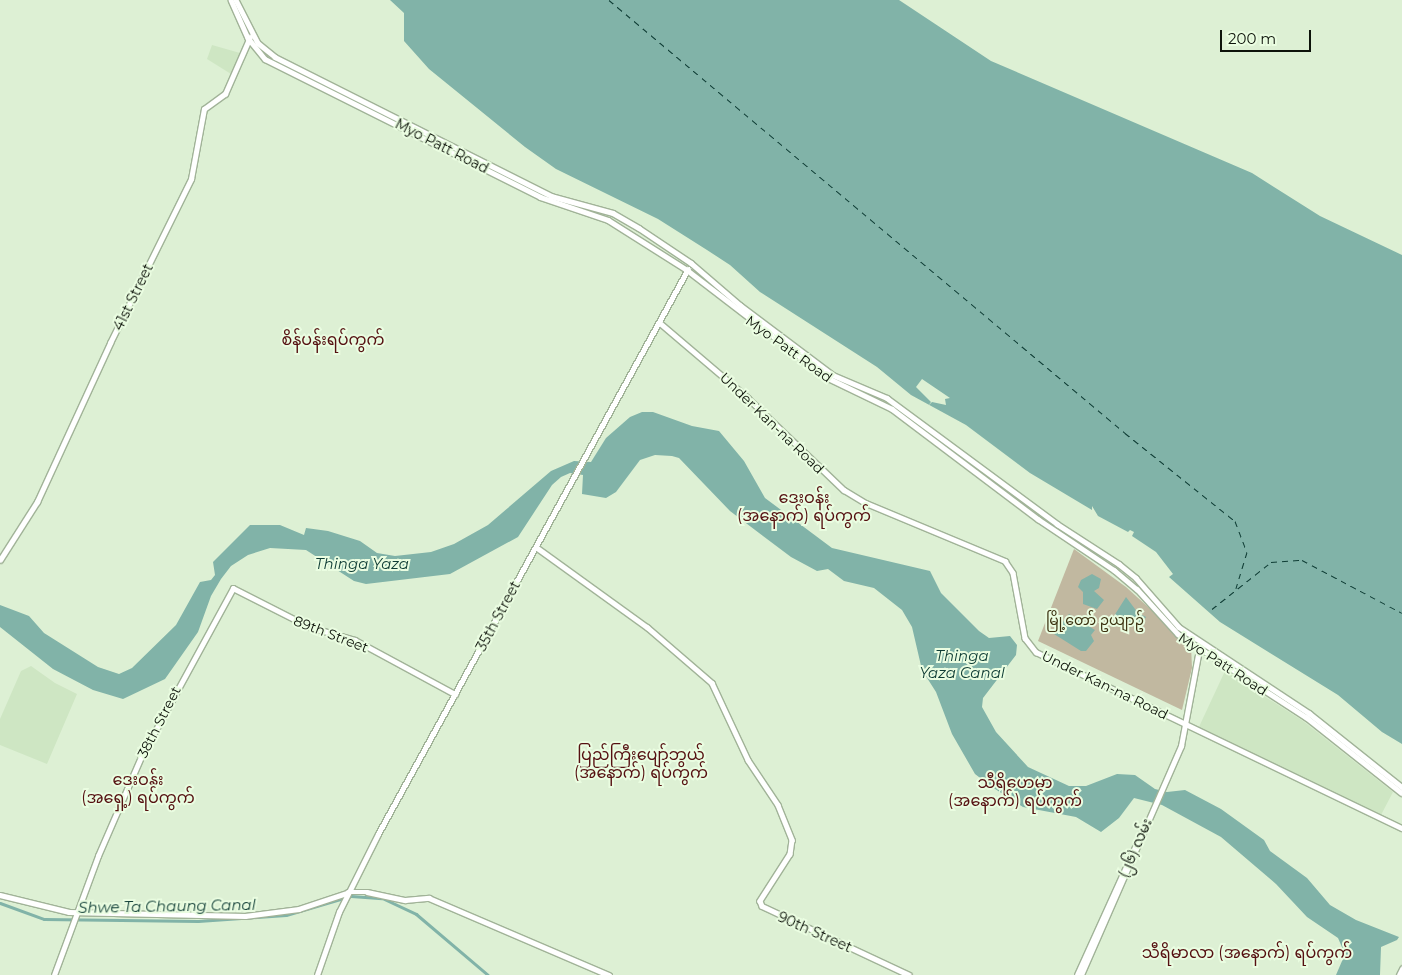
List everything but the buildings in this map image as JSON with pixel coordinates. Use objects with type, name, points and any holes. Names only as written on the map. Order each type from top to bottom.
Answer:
[{"type":"main road","name":"Myo Patt Road","points":[[234,1],[250,36],[265,59],[550,196],[613,213],[691,263],[740,305],[837,377],[887,398],[1057,524],[1119,564],[1167,614],[1202,644],[1304,710],[1401,790]]},
{"type":"main road","name":"Myo Patt Road","points":[[250,36],[270,54],[315,76],[548,201],[608,220],[687,270],[834,382],[887,406],[1124,577],[1162,618],[1192,645],[1306,717],[1401,790]]},
{"type":"main road","name":"41st Street","points":[[0,560],[38,502],[143,274],[191,179],[204,109],[225,94],[250,36]]},
{"type":"main road","points":[[313,82],[315,76]]},
{"type":"main road","points":[[548,201],[550,196]]},
{"type":"main road","name":"35th Street","points":[[317,975],[346,896],[691,263]]},
{"type":"main road","name":"Under Kan-na Road","points":[[660,323],[758,407],[844,490],[866,503],[1005,560],[1013,573],[1025,638],[1036,652],[1402,828]]},
{"type":"main road","points":[[834,382],[837,377]]},
{"type":"main road","points":[[950,453],[954,447]]},
{"type":"main road","name":"90th Street","points":[[536,547],[647,626],[702,672],[715,687],[751,766],[782,813],[792,840],[790,854],[760,900],[762,906],[909,975]]},
{"type":"main road","name":"89th Street","points":[[233,588],[310,627],[355,640],[456,694]]},
{"type":"main road","name":"38th Street","points":[[54,975],[75,916],[141,757],[233,588]]},
{"type":"main road","points":[[1162,618],[1167,614]]},
{"type":"main road","points":[[1199,650],[1202,644]]},
{"type":"main road","points":[[1192,645],[1198,661],[1204,654]]},
{"type":"main road","name":"(၂၆) လမ်း","points":[[1077,975],[1156,806],[1184,739],[1199,650]]},
{"type":"main road","points":[[0,895],[75,916],[245,916],[299,909],[367,892],[405,900],[423,897],[609,975]]},
{"type":"main road","name":"(၂၆) လမ်း","points":[[1081,975],[1104,920]]},
{"type":"main road","points":[[1399,975],[1402,969]]},
{"type":"shaded area","points":[[212,45],[240,53],[231,74],[207,59]]},
{"type":"shaded area","points":[[31,666],[55,683],[77,694],[47,764],[0,745],[0,719],[21,671]]},
{"type":"shaded area","points":[[1225,671],[1303,721],[1393,792],[1381,815],[1198,729]]},
{"type":"green space","name":"မြို့တော် ဥယျာဥ်","points":[[1074,549],[1126,587],[1191,646],[1192,668],[1182,710],[1038,641]]},
{"type":"water","points":[[390,0],[899,0],[991,61],[1252,173],[1320,216],[1402,255],[1402,744],[1382,732],[1338,695],[1220,622],[1169,577],[1173,574],[1156,552],[1132,536],[1134,532],[1130,530],[1128,532],[1098,516],[1092,506],[1092,510],[1030,473],[966,425],[911,395],[877,367],[760,292],[730,265],[658,219],[556,169],[525,147],[429,69],[404,41],[404,13]]},
{"type":"water","name":"Thinga Yaza Canal","points":[[642,412],[653,412],[692,426],[719,431],[744,461],[765,498],[832,548],[930,571],[941,593],[979,631],[989,638],[1010,636],[1017,645],[1016,655],[983,698],[982,707],[996,732],[1028,767],[1069,786],[1086,786],[1117,774],[1135,775],[1155,789],[1167,792],[1185,790],[1221,809],[1264,840],[1270,851],[1307,878],[1330,905],[1356,920],[1399,937],[1397,940],[1381,947],[1380,975],[1336,975],[1345,954],[1338,938],[1307,917],[1276,884],[1221,837],[1162,805],[1134,798],[1119,818],[1101,832],[1076,817],[1023,807],[992,787],[975,774],[952,734],[936,692],[922,670],[912,627],[902,610],[874,588],[844,581],[828,569],[817,571],[791,557],[730,511],[679,458],[672,456],[655,455],[640,460],[616,492],[606,498],[582,494],[583,475],[570,473],[561,477],[552,485],[518,537],[450,574],[366,584],[354,581],[306,550],[270,548],[248,555],[231,566],[221,579],[211,596],[198,632],[165,679],[123,699],[93,690],[53,669],[0,627],[0,605],[29,616],[44,633],[98,667],[119,674],[132,668],[176,625],[200,582],[211,580],[215,575],[213,562],[250,525],[280,525],[304,535],[306,528],[328,531],[360,541],[377,553],[395,556],[431,552],[454,544],[488,525],[551,471],[574,461],[591,462],[606,438],[630,417]]},
{"type":"water","points":[[1092,574],[1101,579],[1099,588],[1094,591],[1104,600],[1097,609],[1083,604],[1083,592],[1078,587],[1081,580]]},
{"type":"water","points":[[1126,597],[1138,613],[1146,617],[1139,628],[1114,616]]},
{"type":"water","points":[[1069,614],[1095,630],[1091,635],[1094,641],[1086,651],[1081,651],[1054,634]]},
{"type":"pier","points":[[922,379],[950,398],[945,399],[946,405],[932,402],[928,406],[931,402],[916,387]]},
{"type":"waterway","name":"Shwe Ta Chaung Canal","points":[[0,903],[44,919],[198,921],[286,915],[351,896],[382,898],[416,914],[488,975]]},
{"type":"ferry route","points":[[609,0],[1125,433],[1235,521],[1247,552],[1236,588]]},
{"type":"ferry route","points":[[1212,609],[1271,562],[1302,560],[1402,613]]},
{"type":"district","name":"စိန်ပန်းရပ်ကွက်","points":[[333,340]]},
{"type":"district","name":"ဒေးဝန်း (အနောက်) ရပ်ကွက်","points":[[804,507]]},
{"type":"district","name":"ပြည်ကြီးပျော်ဘွယ် (အနောက်) ရပ်ကွက်","points":[[641,764]]},
{"type":"district","name":"ဒေးဝန်း (အရှေ့) ရပ်ကွက်","points":[[138,789]]},
{"type":"district","name":"သီရိဟေမာ (အနောက်) ရပ်ကွက်","points":[[1015,792]]},
{"type":"district","name":"သီရိမာလာ (အနောက်) ရပ်ကွက်","points":[[1247,953]]},
{"type":"water label","name":"Thinga Yaza","points":[[362,564]]}]
